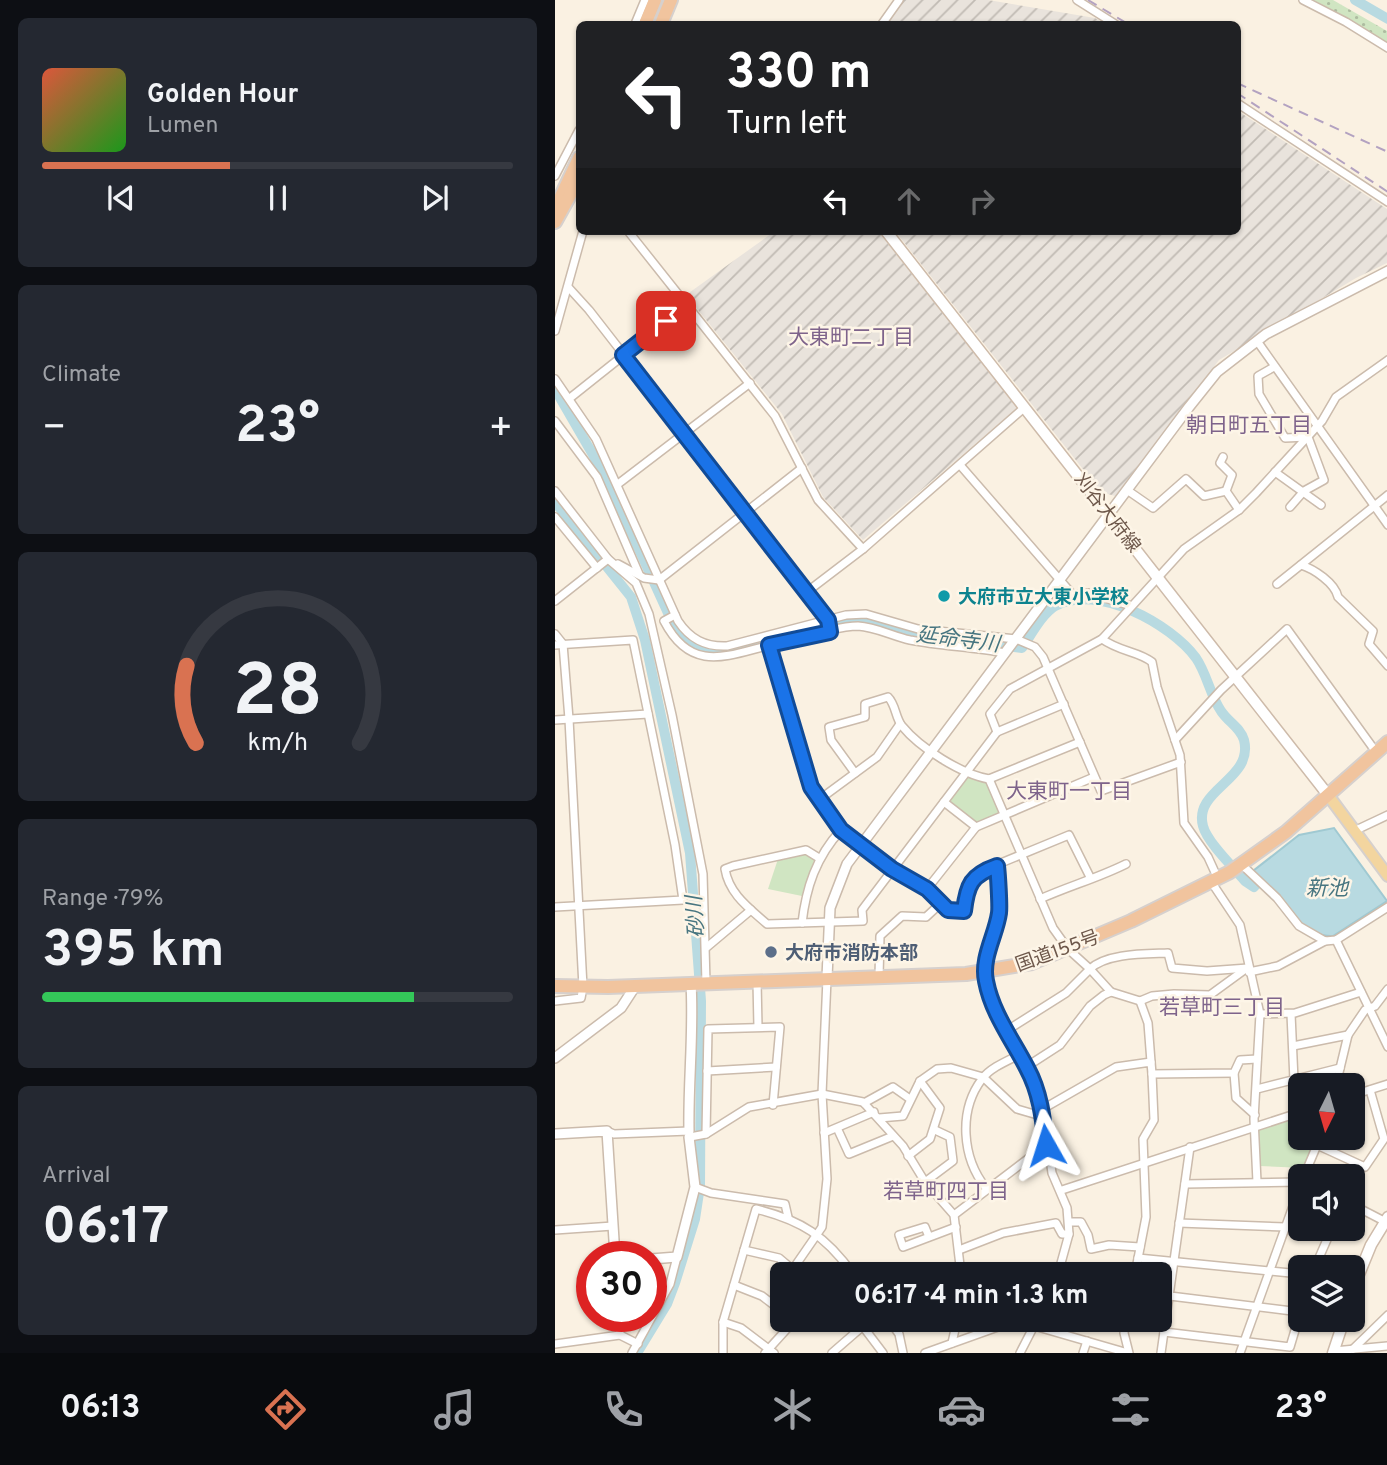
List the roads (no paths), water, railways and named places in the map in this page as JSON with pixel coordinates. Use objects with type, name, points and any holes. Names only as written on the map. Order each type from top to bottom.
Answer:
[{"type":"highway","points":[[646,21],[655,0]]},
{"type":"highway","points":[[663,21],[676,3]]},
{"type":"highway","points":[[671,21],[676,3]]},
{"type":"highway","points":[[555,209],[576,165]]},
{"type":"highway","points":[[555,222],[576,184]]},
{"type":"highway","points":[[555,231],[576,196]]},
{"type":"highway","name":"国道155号","points":[[555,988],[985,973],[1032,963],[1215,881],[1287,832],[1387,742]]},
{"type":"main road","name":"刈谷大府線","points":[[889,235],[1328,795]]},
{"type":"main road","points":[[1328,795],[1387,876]]},
{"type":"main road","points":[[1365,1264],[1386,1219]]},
{"type":"main road","points":[[1333,1352],[1340,1332]]},
{"type":"street","points":[[636,21],[645,0]]},
{"type":"street","points":[[884,21],[899,0]]},
{"type":"street","points":[[1077,0],[1110,21]]},
{"type":"street","points":[[1303,0],[1346,22],[1387,48]]},
{"type":"street","points":[[1241,106],[1387,202]]},
{"type":"street","points":[[555,176],[576,136]]},
{"type":"street","points":[[560,167],[568,171]]},
{"type":"street","points":[[555,331],[582,235]]},
{"type":"street","points":[[632,235],[775,416],[818,500],[864,549]]},
{"type":"street","points":[[802,1262],[819,1236],[827,1179],[822,1094],[828,922],[841,876],[860,845],[1018,639],[1108,512],[1217,372],[1257,341],[1352,291],[1387,269]]},
{"type":"street","points":[[569,288],[808,591],[828,620],[830,632]]},
{"type":"street","points":[[570,398],[688,304]]},
{"type":"street","points":[[1257,341],[1387,525]]},
{"type":"street","points":[[997,732],[990,714],[1010,689],[1102,639],[1184,548],[1239,510],[1308,437],[1336,397],[1387,360]]},
{"type":"street","points":[[1274,367],[1259,376],[1259,394],[1285,438],[1308,437]]},
{"type":"street","points":[[555,379],[596,439],[675,615],[688,634],[707,645],[727,646],[766,634],[866,614],[932,631],[1018,639],[1035,647],[1047,667],[1101,791],[1181,762]]},
{"type":"street","points":[[618,484],[750,383]]},
{"type":"street","points":[[808,591],[864,549],[1025,407]]},
{"type":"street","points":[[555,421],[597,477],[642,576]]},
{"type":"street","points":[[1290,507],[1304,491],[1324,481],[1308,437]]},
{"type":"street","points":[[1223,457],[1220,463],[1232,475],[1226,491]]},
{"type":"street","points":[[960,465],[1073,595],[1089,593],[1131,606]]},
{"type":"street","points":[[659,580],[802,468]]},
{"type":"street","points":[[1275,472],[1321,505]]},
{"type":"street","points":[[1127,490],[1153,508],[1186,479],[1204,496],[1226,491]]},
{"type":"street","points":[[555,491],[602,564],[659,580]]},
{"type":"street","points":[[1226,491],[1239,510]]},
{"type":"street","points":[[1277,584],[1387,495]]},
{"type":"street","points":[[555,517],[602,564],[636,583],[649,614],[690,800],[703,874],[706,983]]},
{"type":"street","points":[[555,601],[602,564]]},
{"type":"street","points":[[1301,565],[1310,568],[1336,590],[1338,597],[1373,631],[1369,644],[1387,666]]},
{"type":"street","points":[[675,615],[664,621],[683,645],[704,655],[729,658],[769,645],[863,627],[930,643],[1005,653]]},
{"type":"street","points":[[1175,740],[1208,702],[1287,629],[1376,752]]},
{"type":"street","points":[[930,643],[932,631]]},
{"type":"street","points":[[555,634],[559,644],[569,719],[583,987],[581,998],[555,1001]]},
{"type":"street","points":[[766,634],[811,787],[841,830],[860,845],[892,869],[927,889],[948,910],[964,911],[966,890],[979,872],[1069,835],[1090,877]]},
{"type":"street","points":[[555,907],[683,900],[675,845],[633,639],[559,644]]},
{"type":"street","points":[[1102,639],[1115,648],[1146,657],[1152,662],[1181,762],[1184,823],[1208,857],[1215,881],[1240,925],[1260,1014],[1255,1115],[1257,1182]]},
{"type":"street","points":[[704,655],[707,645]]},
{"type":"street","points":[[855,773],[831,740],[829,727],[865,717],[865,704],[888,697],[893,702],[900,724],[931,750],[966,773],[989,779],[1080,742]]},
{"type":"street","points":[[819,858],[806,850],[725,869],[733,893],[767,924],[863,921],[862,910],[997,732],[1064,704]]},
{"type":"street","points":[[555,720],[648,714]]},
{"type":"street","points":[[820,799],[877,757],[900,724]]},
{"type":"street","points":[[927,889],[976,827],[1094,777]]},
{"type":"street","points":[[989,779],[1053,928],[1068,949],[1111,992],[1140,1001],[1163,995],[1209,995],[1248,970]]},
{"type":"street","points":[[943,803],[976,827]]},
{"type":"street","points":[[1354,831],[1387,815]]},
{"type":"street","points":[[802,923],[805,897],[819,858],[841,830]]},
{"type":"street","points":[[1040,898],[1090,877],[1099,878],[1126,864]]},
{"type":"street","points":[[997,866],[996,900],[999,909],[985,973],[991,1001],[1026,1067],[1043,1110],[1052,1173],[1062,1190],[1070,1222],[1061,1262]]},
{"type":"street","points":[[1237,867],[1277,898],[1299,926],[1325,941]]},
{"type":"street","points":[[879,977],[880,936],[902,916],[926,917],[940,904]]},
{"type":"street","points":[[1006,1031],[1066,993],[1097,963],[1117,958],[1167,953],[1172,968],[1207,971],[1278,966],[1325,941],[1336,940],[1387,907]]},
{"type":"street","points":[[707,947],[751,910]]},
{"type":"street","points":[[1336,940],[1387,1047]]},
{"type":"street","points":[[757,981],[758,1027]]},
{"type":"street","points":[[633,1353],[670,1284],[695,1187],[689,1135],[688,1087],[693,1020],[692,984]]},
{"type":"street","points":[[555,1058],[621,1008],[636,985]]},
{"type":"street","points":[[1339,1073],[1348,1035],[1368,1007],[1375,1006],[1387,989]]},
{"type":"street","points":[[1026,1067],[1060,1045],[1090,1006],[1111,992]]},
{"type":"street","points":[[1260,1014],[1291,1014],[1361,992]]},
{"type":"street","points":[[1137,1262],[1146,1217],[1143,1139],[1154,1120],[1148,1023],[1140,1001]]},
{"type":"street","points":[[1291,1014],[1294,1073]]},
{"type":"street","points":[[706,1134],[708,1029],[780,1027],[773,1105]]},
{"type":"street","points":[[1293,1046],[1348,1035]]},
{"type":"street","points":[[986,1188],[973,1169],[965,1122],[967,1110],[983,1077],[1019,1055]]},
{"type":"street","points":[[1255,1115],[1236,1098],[1233,1073],[1240,1060],[1257,1059]]},
{"type":"street","points":[[824,1133],[876,1115],[903,1116],[920,1081],[937,1069],[944,1068],[983,1077],[1018,1109],[1034,1114],[1116,1067],[1151,1062]]},
{"type":"street","points":[[707,1071],[776,1068]]},
{"type":"street","points":[[1321,1073],[1340,1068]]},
{"type":"street","points":[[1152,1074],[1233,1073]]},
{"type":"street","points":[[908,1156],[930,1139],[940,1108],[920,1081]]},
{"type":"street","points":[[1257,1089],[1288,1081]]},
{"type":"street","points":[[1365,1091],[1387,1084]]},
{"type":"street","points":[[864,1103],[893,1087],[910,1099]]},
{"type":"street","points":[[1334,1150],[1365,1167],[1384,1139],[1370,1090]]},
{"type":"street","points":[[555,1134],[607,1131],[615,1134],[706,1134],[749,1108],[822,1094],[847,1097],[864,1103],[876,1115],[925,1182],[947,1203],[954,1215],[960,1262]]},
{"type":"street","points":[[1062,1190],[1288,1116]]},
{"type":"street","points":[[838,1130],[849,1154],[893,1136]]},
{"type":"street","points":[[925,1182],[953,1161],[950,1137],[935,1130]]},
{"type":"street","points":[[607,1131],[614,1241]]},
{"type":"street","points":[[954,1215],[986,1188],[1046,1145]]},
{"type":"street","points":[[1172,1279],[1190,1147]]},
{"type":"street","points":[[1186,1184],[1288,1183]]},
{"type":"street","points":[[695,1187],[711,1193],[785,1205],[788,1217]]},
{"type":"street","points":[[723,1353],[720,1351],[723,1322],[756,1209],[788,1217],[819,1236],[843,1262]]},
{"type":"street","points":[[1365,1210],[1386,1219]]},
{"type":"street","points":[[1240,1353],[1288,1219]]},
{"type":"street","points":[[1070,1222],[1081,1222],[1091,1249],[1109,1245],[1140,1247]]},
{"type":"street","points":[[959,1250],[1003,1233],[1055,1223],[1062,1234],[1069,1234]]},
{"type":"street","points":[[1179,1223],[1285,1227]]},
{"type":"street","points":[[555,1230],[613,1226]]},
{"type":"street","points":[[929,1237],[956,1227]]},
{"type":"street","points":[[744,1250],[779,1258],[784,1262]]},
{"type":"street","points":[[667,1258],[677,1257]]},
{"type":"street","points":[[1138,1258],[1288,1272]]},
{"type":"street","points":[[734,1285],[770,1302]]},
{"type":"street","points":[[1172,1296],[1288,1310]]},
{"type":"street","points":[[1352,1350],[1387,1315]]},
{"type":"street","points":[[723,1322],[741,1328],[769,1351],[784,1332]]},
{"type":"street","points":[[832,1353],[852,1332]]},
{"type":"street","points":[[868,1332],[883,1353]]},
{"type":"street","points":[[898,1332],[903,1353]]},
{"type":"street","points":[[952,1343],[954,1332]]},
{"type":"street","points":[[925,1353],[983,1332]]},
{"type":"street","points":[[1020,1353],[1031,1332]]},
{"type":"street","points":[[1063,1332],[1126,1353],[1124,1332]]},
{"type":"street","points":[[1161,1353],[1165,1332],[1290,1347],[1294,1332]]},
{"type":"street","points":[[555,1344],[620,1335],[638,1344]]},
{"type":"street","points":[[1083,1353],[1087,1341]]},
{"type":"street","points":[[1333,1352],[1387,1346]]},
{"type":"water","name":"新池","points":[[1334,828],[1387,901],[1333,936],[1321,935],[1298,922],[1253,871],[1299,835]]},
{"type":"waterway","points":[[1355,0],[1388,19]]},
{"type":"waterway","name":"延命寺川","points":[[555,389],[607,479],[678,635],[700,649],[721,652],[855,621],[882,624],[921,636],[1022,648],[1050,610],[1072,600],[1111,603],[1132,611],[1169,632],[1196,658],[1217,705],[1244,740],[1245,754],[1240,765],[1207,803],[1202,813],[1203,826],[1215,847],[1245,881],[1254,887],[1261,879]]},
{"type":"waterway","name":"砂川","points":[[555,502],[631,597],[645,640],[690,853],[701,1001],[700,1186],[695,1219],[675,1283],[667,1304],[637,1353]]},
{"type":"railway","points":[[1088,0],[1123,21]]},
{"type":"railway","points":[[1241,85],[1388,152]]},
{"type":"railway","points":[[1241,96],[1388,192]]},
{"type":"place","name":"大府市立大東小学校","points":[[944,596]]},
{"type":"place","name":"大府市消防本部","points":[[771,952]]},
{"type":"district","name":"大東町二丁目","points":[[851,337]]},
{"type":"district","name":"朝日町五丁目","points":[[1249,425]]},
{"type":"district","name":"大東町一丁目","points":[[1069,791]]},
{"type":"district","name":"若草町三丁目","points":[[1222,1007]]},
{"type":"district","name":"若草町四丁目","points":[[946,1191]]}]
